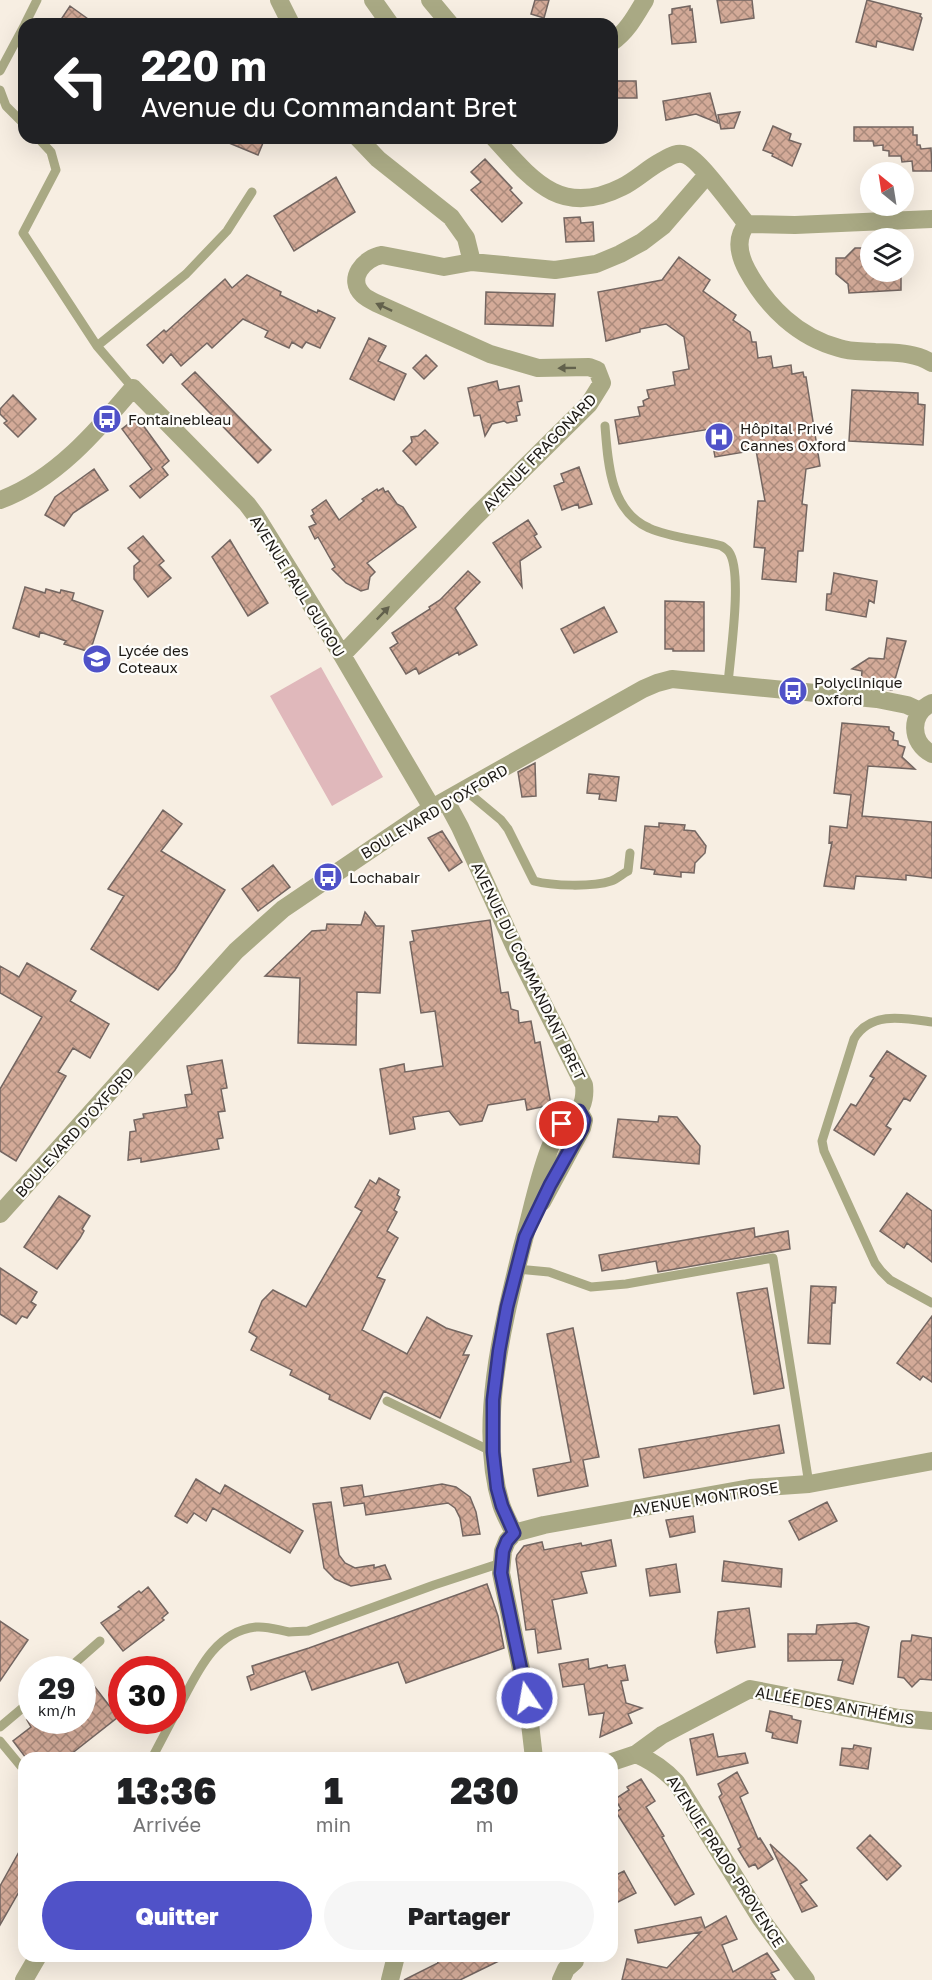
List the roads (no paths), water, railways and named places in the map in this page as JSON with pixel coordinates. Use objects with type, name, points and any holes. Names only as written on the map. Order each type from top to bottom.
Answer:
[{"type":"street","points":[[279,0],[288,18]]},
{"type":"street","points":[[373,0],[386,18]]},
{"type":"street","points":[[430,0],[444,18]]},
{"type":"street","points":[[618,39],[633,21],[645,0]]},
{"type":"street","points":[[364,144],[378,159],[452,217],[466,238],[472,262],[555,270],[596,264],[642,242],[663,226],[707,175]]},
{"type":"street","points":[[500,144],[539,184],[562,196],[576,200],[622,187],[654,165],[676,154],[685,154],[693,159],[747,224]]},
{"type":"street","points":[[932,219],[795,225],[747,224],[741,230],[738,244],[743,262],[759,291],[778,313],[799,330],[841,349],[919,355],[932,363]]},
{"type":"street","name":"AVENUE FRAGONARD","points":[[342,656],[476,516],[589,404],[602,383],[597,370],[538,368],[490,354],[376,303],[363,296],[357,287],[356,278],[365,262],[382,255],[444,267],[472,262]]},
{"type":"street","points":[[0,500],[25,488],[79,448],[133,388]]},
{"type":"street","name":"AVENUE PAUL GUIGOU","points":[[133,388],[247,504],[269,535],[342,656],[439,805]]},
{"type":"street","name":"BOULEVARD D'OXFORD","points":[[0,1214],[254,933],[283,909],[439,805],[657,683],[672,679],[877,699],[926,707]]},
{"type":"street","points":[[926,707],[916,720],[916,739],[932,754]]},
{"type":"street","name":"AVENUE DU COMMANDANT BRET","points":[[439,805],[460,827],[550,1020],[582,1078],[585,1094],[579,1111],[584,1120],[582,1128],[550,1185],[525,1237],[499,1351],[493,1400],[493,1452],[499,1497],[514,1533]]},
{"type":"street","name":"AVENUE MONTROSE","points":[[514,1533],[544,1525],[750,1488],[809,1484],[932,1461]]},
{"type":"street","points":[[514,1533],[507,1541],[501,1563],[501,1573],[527,1698],[533,1752]]},
{"type":"street","name":"ALLÉE DES ANTHÉMIS","points":[[618,1760],[636,1754],[662,1735],[750,1689],[898,1718],[932,1721]]},
{"type":"street","name":"AVENUE PRADO-PROVENCE","points":[[636,1754],[651,1760],[676,1782],[760,1919],[806,1980]]},
{"type":"street","points":[[24,1980],[34,1962]]},
{"type":"street","points":[[390,1980],[394,1962]]},
{"type":"street","points":[[561,1980],[566,1969],[574,1962]]},
{"type":"lane","points":[[28,18],[37,0]]},
{"type":"lane","points":[[0,71],[18,36]]},
{"type":"lane","points":[[0,90],[6,106],[18,118]]},
{"type":"lane","points":[[44,144],[51,152],[56,170],[23,233],[97,346],[133,388]]},
{"type":"lane","points":[[97,346],[186,274],[226,231],[252,192]]},
{"type":"lane","points":[[605,426],[610,475],[624,507],[637,522],[650,529],[722,546],[729,552],[735,582],[728,684]]},
{"type":"lane","points":[[465,790],[501,820],[508,829],[534,881],[545,884],[597,883],[612,880],[627,871],[630,853]]},
{"type":"lane","points":[[932,1022],[883,1018],[872,1021],[858,1031],[822,1141],[824,1151],[875,1263],[890,1280],[932,1303]]},
{"type":"lane","points":[[517,1269],[549,1272],[591,1287],[626,1284],[773,1258],[809,1484]]},
{"type":"lane","points":[[387,1401],[493,1452]]},
{"type":"lane","points":[[186,1695],[210,1652],[220,1641],[230,1635],[256,1627],[292,1632],[308,1631],[501,1563]]},
{"type":"lane","points":[[83,1656],[100,1641]]},
{"type":"lane","points":[[0,1726],[18,1711]]},
{"type":"lane","points":[[155,1752],[165,1734]]},
{"type":"lane","points":[[0,1741],[18,1763]]},
{"type":"place","name":"Fontainebleau","points":[[107,419]]},
{"type":"place","name":"Hôpital Privé Cannes Oxford","points":[[719,437]]},
{"type":"place","name":"Lycée des Coteaux","points":[[97,659]]},
{"type":"place","name":"Polyclinique Oxford","points":[[793,691]]},
{"type":"place","name":"Lochabair","points":[[328,877]]}]
